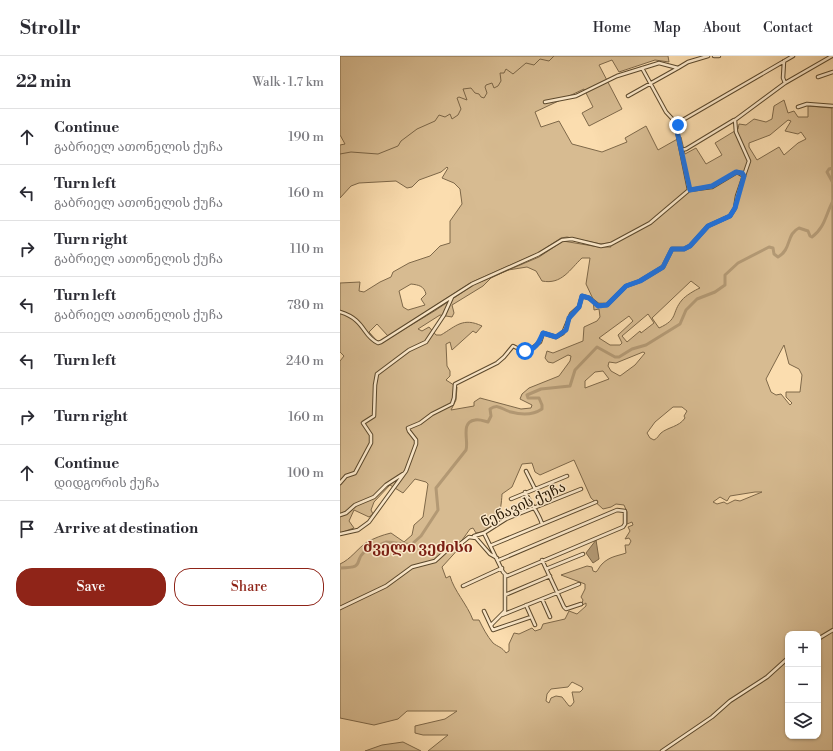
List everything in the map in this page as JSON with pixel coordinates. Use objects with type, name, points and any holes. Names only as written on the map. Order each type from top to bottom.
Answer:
[{"type":"street","points":[[628,96],[688,62],[708,56]]},
{"type":"street","points":[[714,56],[719,56]]},
{"type":"street","points":[[690,190],[677,131],[678,125],[684,118],[792,56]]},
{"type":"street","points":[[681,150],[686,149],[734,120],[785,83],[832,56]]},
{"type":"street","points":[[784,61],[783,78],[785,83]]},
{"type":"street","points":[[544,102],[576,96],[617,76],[658,63],[678,68]]},
{"type":"street","points":[[642,68],[666,112],[678,125]]},
{"type":"street","points":[[818,77],[833,72]]},
{"type":"street","points":[[798,107],[807,104],[833,106]]},
{"type":"street","points":[[340,534],[358,530],[370,522],[407,469],[416,444],[416,440],[408,428],[452,404],[454,398],[454,384],[497,363],[513,346],[521,350],[530,350],[540,342],[543,333],[556,337],[560,336],[566,330],[571,314],[579,307],[582,296],[589,298],[598,306],[607,305],[626,286],[640,281],[663,267],[672,249],[684,249],[690,246],[708,226],[730,216],[735,208],[750,161],[736,132],[734,120]]},
{"type":"street","points":[[340,312],[354,318],[373,341],[378,343],[472,284],[539,254],[562,240],[572,239],[601,246],[611,244],[650,223],[690,190],[712,186],[736,172],[742,173],[744,176]]},
{"type":"street","points":[[340,483],[346,476],[355,473],[371,443],[371,435],[363,425],[374,416],[375,385],[377,374],[409,350],[426,342],[444,315],[452,297]]},
{"type":"street","points":[[526,471],[535,489]]},
{"type":"street","points":[[340,515],[346,513],[355,505],[374,497],[386,485],[403,474]]},
{"type":"street","points":[[511,499],[525,492],[568,476]]},
{"type":"street","name":"ნენავის ქუჩა","points":[[340,608],[386,586],[412,567],[435,561],[447,550],[459,545],[469,537],[484,533],[498,523],[581,489]]},
{"type":"street","points":[[525,492],[533,508],[540,517],[542,524]]},
{"type":"street","points":[[492,545],[596,502]]},
{"type":"street","points":[[498,559],[617,510],[626,511],[625,524],[623,527],[505,576]]},
{"type":"street","points":[[484,533],[492,545],[505,576],[505,611],[491,626]]},
{"type":"street","points":[[473,537],[490,554],[498,559]]},
{"type":"street","points":[[546,569],[583,554]]},
{"type":"street","points":[[542,560],[566,609],[581,604]]},
{"type":"street","points":[[463,586],[502,568]]},
{"type":"street","points":[[505,595],[550,576]]},
{"type":"street","points":[[502,615],[579,584]]},
{"type":"street","points":[[542,599],[550,618]]},
{"type":"street","points":[[526,605],[535,625]]},
{"type":"street","points":[[484,611],[494,631],[531,617]]},
{"type":"street","points":[[821,637],[833,630]]},
{"type":"street","points":[[662,751],[712,717],[730,701],[760,682],[785,661]]},
{"type":"shaded area","points":[[340,56],[668,56],[669,62],[655,60],[619,72],[612,60],[599,65],[622,109],[589,126],[582,113],[593,107],[584,89],[535,112],[541,127],[559,121],[572,144],[602,152],[627,142],[625,138],[646,126],[658,150],[681,137],[685,154],[696,148],[706,164],[722,155],[715,143],[738,129],[739,124],[746,125],[754,119],[766,122],[772,119],[774,106],[784,100],[788,113],[794,111],[798,117],[808,117],[808,106],[832,108],[833,751],[428,751],[448,735],[423,735],[415,733],[415,726],[445,719],[457,711],[407,711],[398,719],[374,725],[340,718],[340,564],[367,542],[379,537],[391,533],[404,542],[412,535],[414,525],[423,517],[428,484],[415,479],[403,493],[390,485],[374,502],[371,510],[373,514],[369,517],[354,510],[349,521],[354,528],[340,533],[340,361],[344,356],[340,352],[340,283],[360,282],[359,291],[364,292],[391,277],[393,272],[409,263],[430,256],[440,246],[450,243],[450,221],[462,204],[460,189],[454,183],[442,178],[448,168],[447,167],[441,172],[419,180],[412,187],[407,188],[396,181],[359,183],[351,186],[340,198],[340,145],[345,144],[340,135]],"holes":[[[788,120],[791,121],[785,131],[798,134],[801,132],[806,139],[798,143],[784,155],[779,147],[757,160],[749,147],[749,143],[770,135]],[[567,237],[601,244],[609,243],[611,247],[599,247],[563,241],[539,257],[509,270],[527,267],[536,271],[542,281],[549,282],[555,281],[565,275],[582,258],[590,258],[586,284],[593,299],[594,310],[599,309],[600,317],[597,321],[584,327],[583,341],[553,353],[547,351],[545,358],[548,362],[553,363],[568,355],[571,356],[570,361],[559,376],[529,388],[522,394],[520,399],[532,405],[531,408],[521,409],[480,398],[474,402],[474,406],[451,410],[456,400],[457,387],[446,380],[450,376],[450,371],[447,366],[446,344],[450,342],[452,350],[473,331],[476,333],[482,326],[470,322],[460,324],[441,335],[436,335],[429,327],[422,331],[418,329],[440,315],[452,317],[454,313],[452,305],[483,286],[491,278],[505,272],[473,285],[436,310],[383,342],[377,341],[369,332],[377,324],[388,336],[472,282],[538,253],[561,238]],[[691,281],[700,288],[683,298],[672,319],[659,328],[652,318]],[[411,284],[421,286],[426,294],[421,299],[425,305],[408,310],[403,307],[399,291]],[[648,314],[654,323],[641,333],[640,331],[627,342],[622,336]],[[629,316],[633,321],[618,335],[622,343],[620,345],[610,345],[599,338]],[[784,345],[789,364],[799,369],[802,375],[800,392],[786,392],[786,397],[792,403],[790,405],[781,394],[776,395],[771,392],[766,379]],[[643,352],[645,353],[635,365],[620,376],[611,371],[608,366],[609,362],[616,363]],[[603,371],[609,379],[585,388],[585,381],[595,372]],[[673,407],[682,407],[687,411],[683,421],[664,431],[654,440],[650,438],[647,433],[655,422]],[[574,460],[591,498],[603,509],[616,504],[624,505],[627,512],[627,524],[632,522],[633,525],[628,527],[630,531],[625,539],[629,538],[631,541],[629,545],[625,545],[626,553],[608,559],[596,572],[593,571],[592,567],[587,566],[561,575],[585,584],[585,589],[581,597],[583,600],[581,606],[586,603],[586,606],[577,614],[569,611],[565,619],[543,624],[541,629],[535,631],[532,628],[519,634],[514,633],[509,644],[509,651],[506,653],[493,643],[479,620],[473,620],[454,587],[450,576],[446,578],[442,567],[462,545],[460,543],[470,529],[473,528],[476,533],[483,531],[494,524],[501,507],[502,494],[512,487],[522,464],[532,463],[535,472],[540,475]],[[762,492],[740,501],[735,500],[727,504],[724,502],[717,504],[713,502],[720,497],[727,501],[730,496]],[[572,682],[583,689],[580,692],[572,692],[574,702],[571,706],[569,706],[562,697],[556,696],[551,698],[549,703],[546,701],[547,694],[551,689],[568,687]]]},
{"type":"shaded area","points":[[596,540],[599,559],[593,563],[586,553]]},
{"type":"shaded area","points":[[403,742],[421,751],[365,751],[382,745]]},
{"type":"waterway","points":[[340,154],[351,152],[378,154],[398,146],[401,141],[417,129],[435,121],[439,115],[445,117],[450,114],[452,119],[458,115],[461,109],[457,98],[459,97],[467,100],[463,89],[471,88],[475,93],[484,98],[487,93],[485,87],[486,85],[492,83],[494,88],[498,86],[501,81],[500,73],[504,73],[506,69],[513,74],[526,63],[534,65],[540,59],[549,61],[554,56]]},
{"type":"waterway","points":[[833,168],[829,169],[827,172],[833,183]]},
{"type":"waterway","points":[[340,568],[353,567],[358,564],[361,555],[365,551],[386,542],[412,544],[421,536],[438,510],[436,488],[466,450],[466,428],[470,421],[478,420],[488,422],[491,416],[490,409],[493,407],[498,407],[519,414],[531,413],[542,409],[539,398],[528,398],[527,395],[541,389],[570,386],[575,370],[597,347],[615,357],[619,357],[632,349],[646,345],[680,324],[686,310],[697,299],[715,292],[725,285],[725,275],[738,263],[769,247],[773,248],[774,254],[778,257],[785,250],[792,234],[799,228],[808,231],[812,237],[823,225],[833,201]]},
{"type":"district","name":"ძველი ვეძისი","points":[[418,547]]},
{"type":"route","points":[[525,351],[537,346],[543,333],[546,332],[556,337],[560,336],[566,330],[571,314],[579,307],[582,296],[589,298],[598,306],[603,307],[607,305],[619,295],[626,286],[640,281],[649,274],[663,267],[672,249],[684,249],[690,246],[708,226],[726,219],[733,212],[737,204],[744,176],[742,173],[736,172],[712,186],[703,189],[690,190],[677,131],[678,125]]}]
